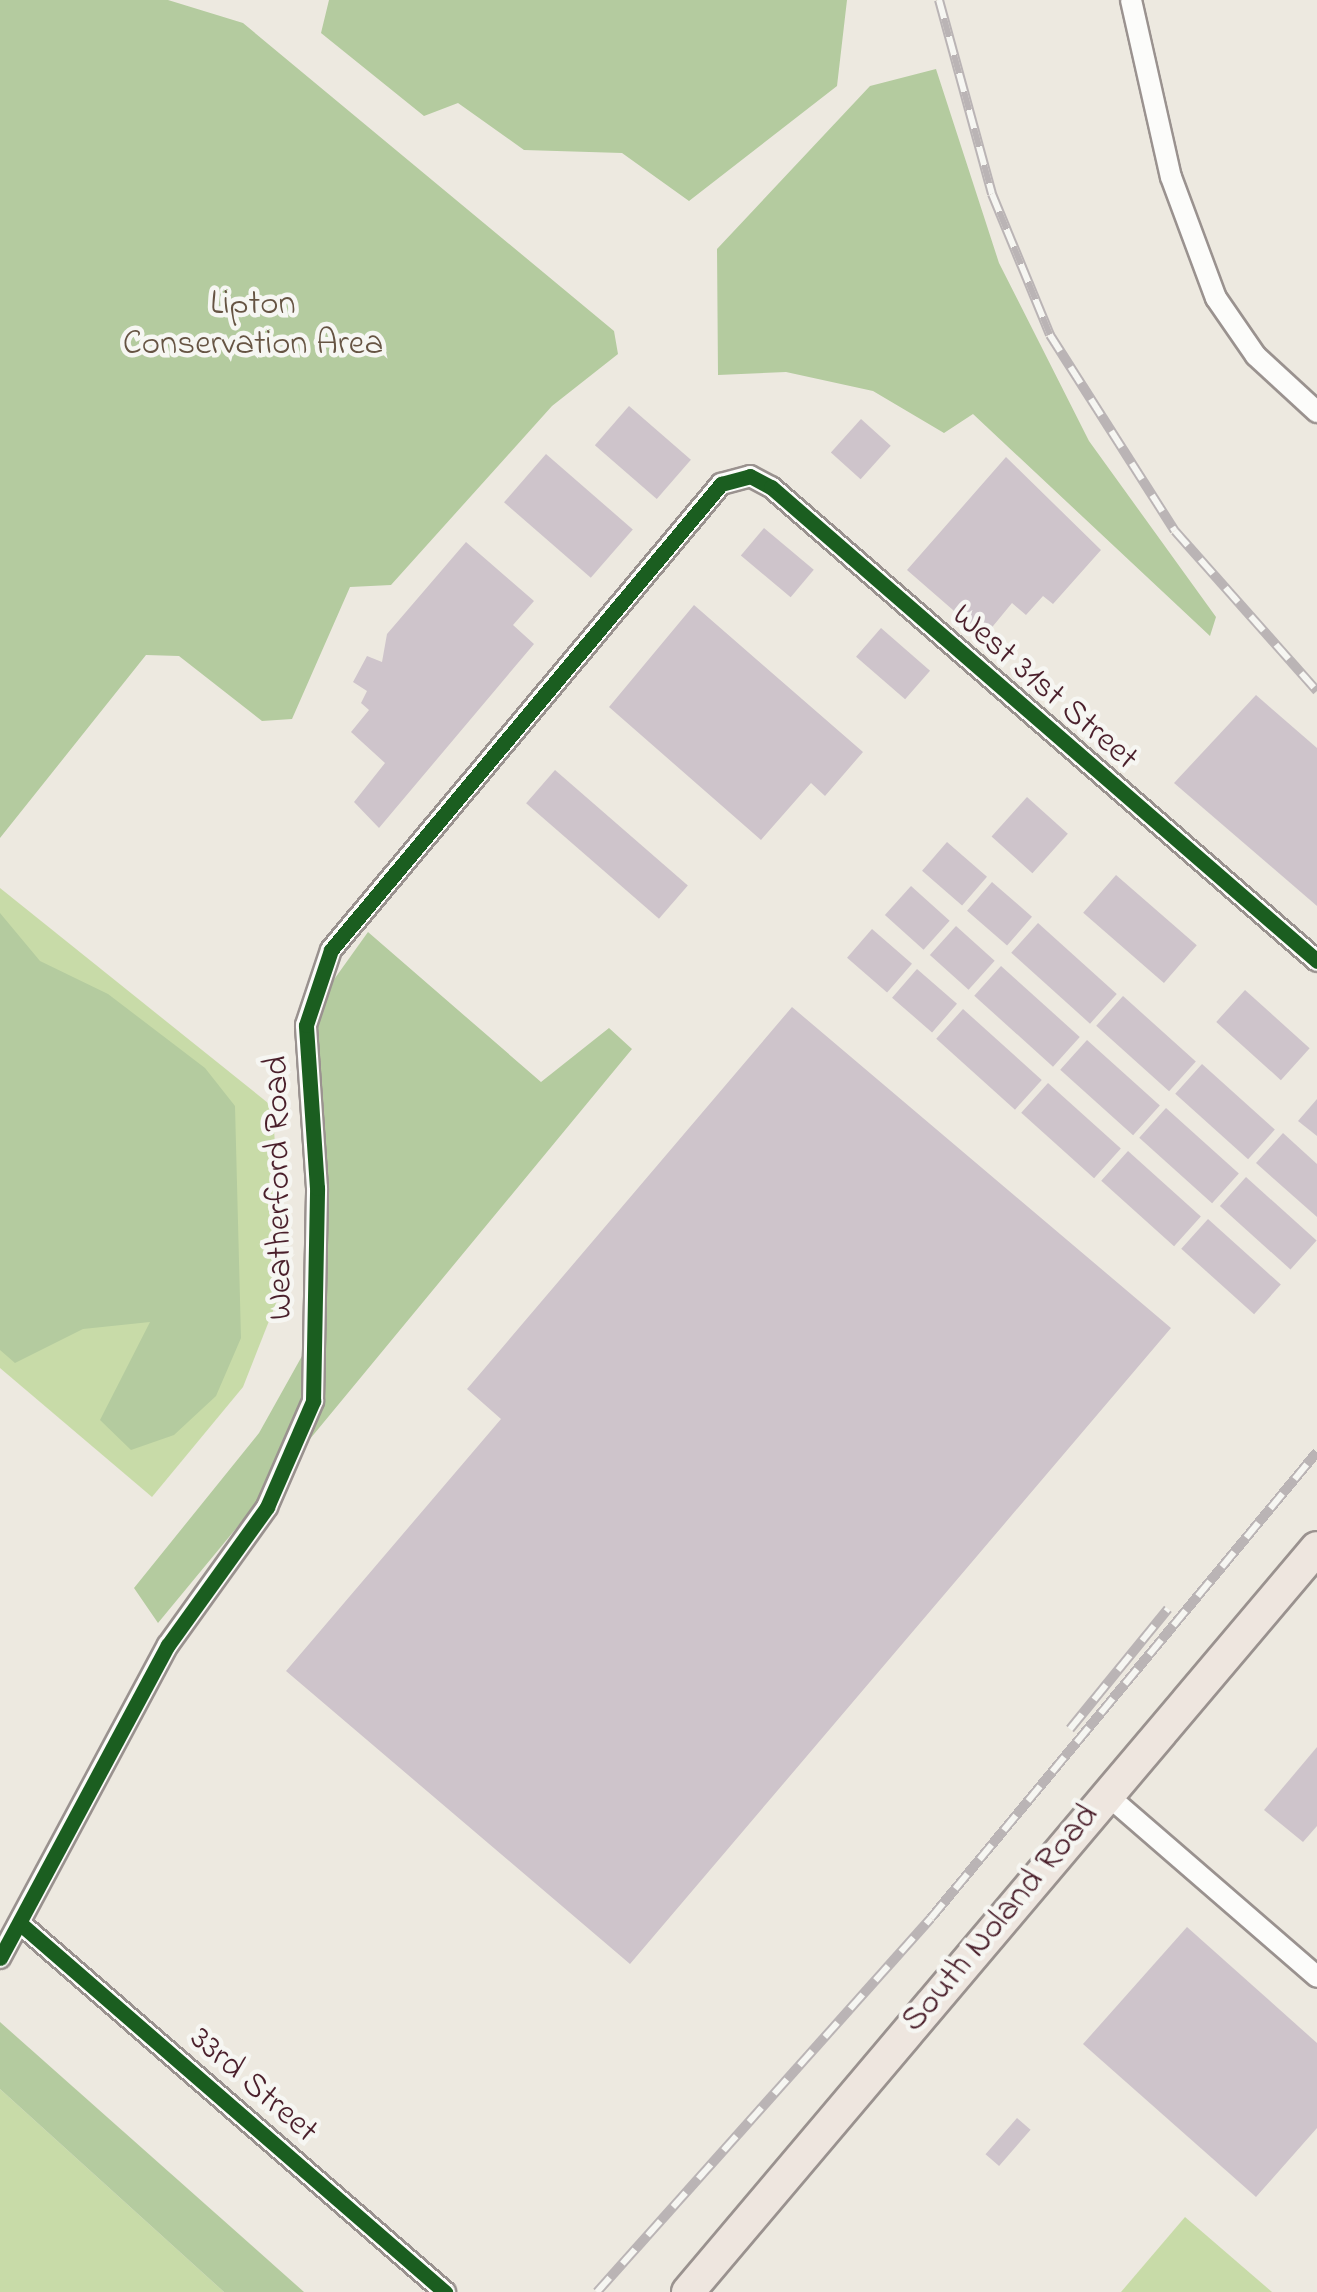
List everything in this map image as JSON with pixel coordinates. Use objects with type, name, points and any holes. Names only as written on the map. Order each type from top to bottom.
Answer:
[{"type":"main road","name":"South Noland Road","points":[[688,2292],[1317,1548]]},
{"type":"street","points":[[1130,0],[1171,177],[1216,298],[1256,356],[1317,412]]},
{"type":"street","name":"West 31st Street","points":[[727,481],[750,476],[771,487],[1317,962]]},
{"type":"street","name":"Weatherford Road","points":[[0,1958],[23,1926],[168,1645],[266,1507],[314,1401],[316,1188],[306,1025],[331,950],[727,481]]},
{"type":"street","points":[[1106,1794],[1317,1977]]},
{"type":"street","name":"33rd Street","points":[[23,1926],[445,2292]]},
{"type":"green space","name":"Lipton Conservation Area","points":[[0,0],[168,0],[243,23],[614,331],[618,354],[552,406],[391,585],[350,587],[292,719],[262,721],[179,656],[146,655],[0,838]]},
{"type":"green space","points":[[329,0],[847,0],[837,86],[689,201],[622,153],[524,150],[458,103],[424,116],[321,33]]},
{"type":"green space","points":[[936,69],[999,263],[1089,441],[1216,617],[1210,636],[973,414],[944,433],[873,391],[786,372],[718,375],[717,249],[870,86]]},
{"type":"green space","points":[[0,888],[273,1107],[282,1288],[243,1387],[152,1497],[0,1368]]},
{"type":"green space","points":[[0,913],[40,961],[108,994],[205,1068],[235,1106],[241,1338],[216,1396],[174,1435],[131,1450],[100,1420],[150,1322],[83,1329],[15,1363],[0,1350]]},
{"type":"green space","points":[[368,932],[541,1082],[609,1028],[632,1049],[158,1623],[134,1588],[259,1433],[302,1356],[312,1293],[310,1013]]},
{"type":"green space","points":[[0,2022],[304,2292],[224,2292],[0,2089]]},
{"type":"green space","points":[[0,2089],[224,2292],[0,2292]]},
{"type":"green space","points":[[1185,2217],[1272,2292],[1121,2292]]},
{"type":"building","points":[[629,406],[691,460],[657,499],[595,445]]},
{"type":"building","points":[[861,419],[891,446],[861,479],[831,452]]},
{"type":"building","points":[[546,454],[633,529],[591,578],[504,502]]},
{"type":"building","points":[[1006,457],[1101,550],[1053,604],[1043,596],[1026,615],[1012,603],[984,637],[907,570]]},
{"type":"building","points":[[764,528],[814,570],[791,597],[741,556]]},
{"type":"building","points":[[466,542],[534,601],[513,625],[534,644],[379,828],[354,802],[385,763],[351,732],[369,710],[361,703],[367,691],[353,682],[367,656],[382,662],[387,634]]},
{"type":"building","points":[[694,605],[863,752],[825,796],[811,783],[761,840],[609,707]]},
{"type":"building","points":[[881,628],[930,671],[905,699],[856,657]]},
{"type":"building","points":[[1256,695],[1317,748],[1317,906],[1174,783]]},
{"type":"building","points":[[555,770],[688,885],[659,919],[526,803]]},
{"type":"building","points":[[1027,797],[1068,834],[1032,873],[992,836]]},
{"type":"building","points":[[947,842],[987,877],[962,905],[922,871]]},
{"type":"building","points":[[1116,875],[1197,945],[1164,983],[1083,913]]},
{"type":"building","points":[[992,882],[1032,917],[1007,945],[967,911]]},
{"type":"building","points":[[911,886],[950,921],[924,950],[885,915]]},
{"type":"building","points":[[1038,923],[1117,994],[1090,1024],[1011,953]]},
{"type":"building","points":[[956,926],[995,961],[969,990],[930,955]]},
{"type":"building","points":[[872,929],[912,964],[887,992],[847,958]]},
{"type":"building","points":[[1001,966],[1080,1037],[1053,1067],[974,996]]},
{"type":"building","points":[[917,969],[957,1004],[932,1032],[892,998]]},
{"type":"building","points":[[1245,990],[1310,1048],[1281,1080],[1216,1022]]},
{"type":"building","points":[[1123,996],[1196,1062],[1169,1091],[1096,1026]]},
{"type":"building","points":[[792,1007],[1171,1328],[630,1964],[286,1671],[501,1419],[467,1389]]},
{"type":"building","points":[[963,1009],[1042,1080],[1015,1110],[936,1039]]},
{"type":"building","points":[[1087,1040],[1160,1106],[1133,1135],[1060,1070]]},
{"type":"building","points":[[1202,1064],[1275,1130],[1248,1159],[1175,1094]]},
{"type":"building","points":[[1048,1083],[1121,1149],[1094,1178],[1021,1113]]},
{"type":"building","points":[[1317,1099],[1317,1136],[1298,1121]]},
{"type":"building","points":[[1166,1108],[1239,1174],[1212,1203],[1139,1138]]},
{"type":"building","points":[[1283,1133],[1317,1164],[1317,1217],[1256,1163]]},
{"type":"building","points":[[1128,1151],[1201,1217],[1174,1246],[1101,1181]]},
{"type":"building","points":[[1246,1177],[1317,1241],[1291,1270],[1220,1206]]},
{"type":"building","points":[[1208,1219],[1281,1285],[1254,1314],[1181,1249]]},
{"type":"building","points":[[1317,1747],[1317,1826],[1303,1842],[1264,1810]]},
{"type":"building","points":[[1187,1927],[1317,2043],[1317,2128],[1256,2197],[1083,2044]]},
{"type":"building","points":[[1017,2118],[1031,2130],[999,2166],[986,2154]]},
{"type":"railway","points":[[939,0],[992,194],[1050,335],[1175,531],[1317,691]]},
{"type":"railway","points":[[597,2292],[931,1918],[1317,1452]]},
{"type":"railway","points":[[1070,1729],[1168,1609]]},
{"type":"cycle path","points":[[0,1958],[168,1645],[267,1507],[313,1401],[317,1188],[306,1025],[331,950],[721,484],[750,476],[771,487],[1317,961]]},
{"type":"cycle path","points":[[23,1926],[445,2292]]}]
